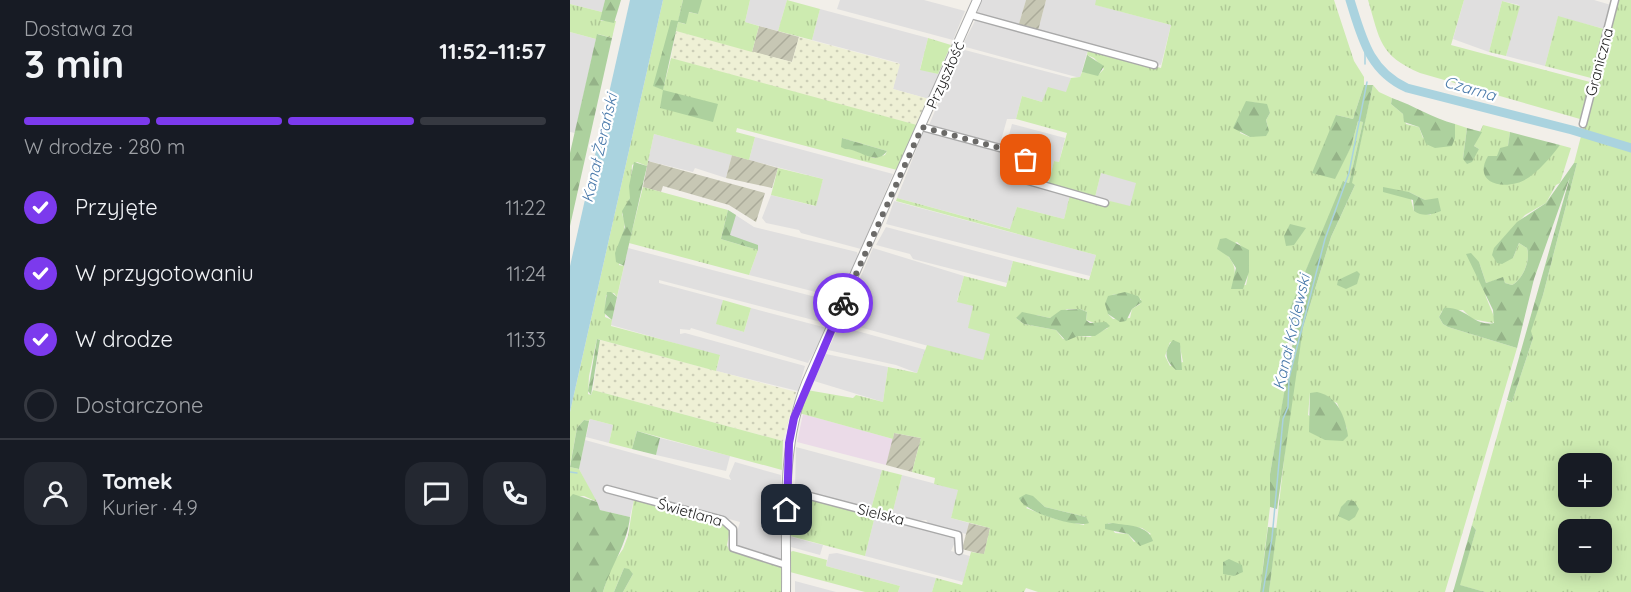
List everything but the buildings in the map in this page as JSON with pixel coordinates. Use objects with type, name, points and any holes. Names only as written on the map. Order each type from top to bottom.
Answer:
[{"type":"street","name":"Przyszłość","points":[[786,592],[787,490],[791,431],[799,402],[977,0]]},
{"type":"street","name":"Graniczna","points":[[1582,124],[1615,0]]},
{"type":"street","points":[[971,15],[1154,65]]},
{"type":"street","points":[[922,127],[1022,154],[1027,157],[1022,177],[1025,180],[1106,202]]},
{"type":"street","name":"Świetlana","points":[[607,489],[723,520],[733,529],[733,548],[786,565]]},
{"type":"street","name":"Sielska","points":[[787,490],[958,535],[961,539],[959,550]]},
{"type":"shaded area","points":[[570,0],[605,0],[602,12],[570,4]]},
{"type":"shaded area","points":[[750,0],[787,0],[778,31],[745,22]]},
{"type":"shaded area","points":[[840,0],[924,0],[965,11],[953,40],[837,9]]},
{"type":"shaded area","points":[[981,0],[1026,0],[1018,27],[984,18],[977,13]]},
{"type":"shaded area","points":[[1026,0],[1046,0],[1038,31],[1018,27]]},
{"type":"shaded area","points":[[1046,0],[1096,0],[1096,5],[1171,25],[1161,65],[1038,31]]},
{"type":"shaded area","points":[[1464,0],[1594,0],[1611,5],[1605,29],[1558,17],[1545,66],[1506,56],[1519,5],[1502,1],[1489,52],[1453,39]]},
{"type":"shaded area","points":[[820,9],[928,38],[920,69],[941,75],[929,99],[893,89],[899,63],[812,40]]},
{"type":"shaded area","points":[[976,19],[1088,49],[1080,78],[962,46]]},
{"type":"shaded area","points":[[759,26],[799,37],[792,62],[752,52]]},
{"type":"shaded area","points":[[676,31],[792,62],[799,37],[900,64],[893,89],[929,99],[917,125],[736,77],[671,58]]},
{"type":"shaded area","points":[[570,32],[596,39],[575,133],[570,132]]},
{"type":"shaded area","points":[[961,49],[1071,78],[1067,92],[1042,102],[1022,96],[1016,119],[1007,119],[1000,144],[929,125]]},
{"type":"shaded area","points":[[1012,124],[1065,138],[1059,162],[1054,161],[1048,185],[1027,179],[1031,153],[1006,146]]},
{"type":"shaded area","points":[[924,130],[1022,157],[1025,160],[1019,182],[1070,195],[1064,219],[1017,207],[1011,229],[897,198]]},
{"type":"shaded area","points":[[654,134],[732,155],[726,178],[695,168],[693,172],[648,161]]},
{"type":"shaded area","points":[[755,137],[893,174],[861,249],[801,233],[799,230],[766,223],[762,218],[771,195],[815,206],[823,179],[749,160]]},
{"type":"shaded area","points":[[732,155],[778,168],[772,188],[726,178]]},
{"type":"shaded area","points":[[648,161],[765,193],[756,222],[729,205],[663,186],[661,192],[643,187]]},
{"type":"shaded area","points":[[1101,173],[1137,182],[1130,207],[1095,197]]},
{"type":"shaded area","points":[[894,201],[1096,255],[1090,276],[886,224]]},
{"type":"shaded area","points":[[728,210],[754,227],[857,252],[858,256],[852,271],[846,274],[847,281],[839,298],[749,275],[758,250],[721,239]]},
{"type":"shaded area","points":[[886,227],[1013,261],[1007,283],[913,259],[910,254],[876,245]]},
{"type":"shaded area","points":[[628,248],[835,302],[825,323],[659,280],[659,283],[723,300],[717,324],[744,332],[751,308],[827,328],[808,363],[691,328],[690,330],[680,329],[680,334],[685,333],[805,366],[798,391],[716,371],[720,356],[611,325]]},
{"type":"shaded area","points":[[873,248],[964,276],[957,301],[973,306],[991,334],[983,361],[841,322]]},
{"type":"shaded area","points":[[839,326],[926,350],[917,373],[896,365],[828,350]]},
{"type":"shaded area","points":[[600,340],[796,392],[783,441],[593,390]]},
{"type":"shaded area","points":[[826,354],[888,367],[883,402],[814,381]]},
{"type":"shaded area","points":[[803,414],[893,439],[886,465],[797,442]]},
{"type":"shaded area","points":[[590,419],[613,425],[609,443],[586,437]]},
{"type":"shaded area","points":[[894,433],[921,438],[912,472],[886,465]]},
{"type":"shaded area","points":[[660,438],[730,456],[726,471],[656,455]]},
{"type":"shaded area","points":[[585,440],[731,480],[729,476],[735,462],[781,475],[782,561],[738,548],[734,542],[740,522],[605,486],[604,491],[634,499],[630,517],[600,510],[579,469]]},
{"type":"shaded area","points":[[796,447],[882,470],[871,509],[795,489]]},
{"type":"shaded area","points":[[902,475],[959,490],[951,518],[969,523],[966,534],[929,524],[926,520],[918,521],[892,515]]},
{"type":"shaded area","points":[[875,516],[957,538],[951,551],[970,556],[963,582],[865,556]]},
{"type":"shaded area","points":[[969,523],[990,528],[984,555],[962,549]]},
{"type":"shaded area","points":[[791,537],[823,545],[820,555],[791,547]]},
{"type":"shaded area","points":[[837,553],[936,578],[932,592],[898,592],[900,586],[826,566],[829,554]]},
{"type":"shaded area","points":[[795,581],[836,592],[795,592]]},
{"type":"green space","points":[[605,0],[621,0],[614,23],[600,20]]},
{"type":"green space","points":[[663,0],[683,0],[678,22],[654,86],[663,89],[671,58],[917,125],[897,170],[737,128],[736,132],[755,137],[749,160],[654,134],[647,166],[637,162],[632,165],[630,198],[622,214],[625,222],[619,265],[624,266],[617,297],[614,293],[606,295],[605,317],[612,320],[611,326],[720,355],[716,371],[597,339],[589,376],[588,394],[591,395],[593,390],[783,441],[782,470],[637,431],[632,449],[609,443],[613,425],[590,419],[589,421],[584,420],[577,428],[570,466],[570,412]],"holes":[[[842,138],[887,151],[885,155],[874,158],[851,149]]]},
{"type":"green space","points":[[683,0],[702,0],[698,14],[689,12],[686,24],[678,22],[663,90],[653,86],[671,20],[678,21]]},
{"type":"green space","points":[[700,0],[750,0],[745,22],[759,26],[752,52],[676,31],[678,22],[685,24],[688,12],[698,14]]},
{"type":"green space","points":[[787,0],[820,9],[812,40],[778,31]]},
{"type":"green space","points":[[1096,0],[1334,0],[1354,61],[1364,77],[1364,85],[1353,119],[1336,115],[1340,166],[1351,147],[1358,121],[1363,122],[1349,183],[1344,181],[1288,313],[1288,345],[1291,356],[1270,474],[1270,507],[1260,592],[1038,592],[1026,588],[1024,592],[932,592],[936,578],[962,585],[971,552],[984,554],[990,528],[951,518],[958,490],[934,484],[935,478],[912,472],[921,438],[894,433],[893,439],[799,413],[807,390],[853,398],[856,395],[883,402],[888,367],[917,373],[927,345],[983,360],[990,334],[968,328],[973,306],[957,302],[964,276],[1006,287],[1013,261],[1089,280],[1096,255],[896,201],[897,198],[1010,229],[1017,207],[1064,219],[1070,195],[1106,205],[1110,201],[1130,206],[1136,183],[1101,173],[1095,197],[1048,185],[1054,161],[1059,162],[1067,133],[1016,119],[1022,96],[1042,102],[1048,87],[1066,92],[1071,78],[1080,77],[1082,72],[1098,75],[1104,69],[1094,58],[1087,55],[1088,49],[1161,68],[1171,25],[1095,5]],"holes":[[[1252,102],[1266,105],[1270,113],[1266,120],[1268,127],[1250,137],[1240,133]],[[1237,242],[1241,246],[1248,262],[1246,285],[1233,286],[1234,266],[1221,250]],[[1112,295],[1141,299],[1140,304],[1132,309],[1130,318],[1113,319],[1108,314]],[[1067,309],[1080,309],[1087,312],[1086,320],[1108,328],[1090,337],[1078,336],[1063,339],[1056,330],[1024,324],[1016,318],[1036,315],[1050,318]],[[1170,342],[1180,347],[1183,362],[1170,366],[1165,356]],[[1037,500],[1045,507],[1086,517],[1084,525],[1055,519],[1026,508]],[[1108,523],[1142,528],[1151,534],[1134,542],[1128,534],[1115,533]]]},
{"type":"green space","points":[[1368,0],[1464,0],[1451,45],[1590,82],[1580,119],[1420,73],[1406,66],[1396,60],[1383,45]]},
{"type":"green space","points":[[1619,0],[1631,0],[1631,592],[1485,592],[1459,585],[1476,530],[1472,525],[1507,401],[1512,402],[1533,338],[1530,331],[1543,295],[1577,163],[1574,163]]},
{"type":"green space","points":[[1502,1],[1520,6],[1506,56],[1489,52]]},
{"type":"green space","points":[[570,4],[602,12],[601,21],[616,21],[612,38],[598,34],[596,39],[570,32]]},
{"type":"green space","points":[[1558,16],[1604,29],[1591,78],[1545,66]]},
{"type":"green space","points":[[597,34],[612,38],[570,226],[570,153]]},
{"type":"green space","points":[[928,38],[951,45],[938,74],[920,70]]},
{"type":"green space","points":[[1087,55],[1104,66],[1098,76],[1082,72]]},
{"type":"green space","points":[[1364,85],[1373,85],[1352,183],[1355,185],[1331,237],[1303,328],[1277,509],[1270,507],[1270,474],[1295,330],[1288,313],[1343,181],[1349,183],[1363,122],[1358,121],[1351,147],[1335,179],[1312,173],[1336,115],[1353,119]]},
{"type":"green space","points":[[1373,85],[1379,92],[1392,98],[1391,104],[1403,114],[1406,124],[1419,127],[1423,138],[1455,134],[1455,124],[1467,128],[1463,159],[1479,149],[1474,146],[1483,125],[1510,132],[1508,147],[1533,173],[1560,145],[1571,148],[1560,183],[1556,185],[1546,203],[1525,215],[1502,240],[1513,258],[1519,243],[1527,248],[1527,263],[1520,278],[1512,285],[1505,283],[1503,278],[1486,283],[1479,262],[1486,297],[1495,319],[1493,323],[1472,319],[1463,310],[1442,311],[1439,317],[1448,327],[1517,348],[1445,592],[1269,592],[1290,407],[1303,328],[1331,237],[1355,185],[1351,184]],"holes":[[[1409,192],[1425,200],[1431,215],[1414,211]],[[1310,393],[1337,403],[1347,429],[1346,438],[1308,415]]]},
{"type":"green space","points":[[663,90],[718,104],[713,122],[660,108]]},
{"type":"green space","points":[[1392,98],[1455,124],[1455,138],[1452,146],[1435,148],[1426,144],[1419,127],[1404,122],[1403,114],[1391,104]]},
{"type":"green space","points":[[1246,101],[1267,104],[1270,113],[1266,120],[1269,131],[1266,136],[1250,137],[1233,128]]},
{"type":"green space","points":[[1467,128],[1482,132],[1474,146],[1479,149],[1472,162],[1467,164],[1463,159]]},
{"type":"green space","points":[[1510,132],[1560,145],[1529,177],[1517,183],[1502,185],[1489,181],[1485,177],[1484,164],[1488,156],[1497,156],[1500,148],[1508,146]]},
{"type":"green space","points":[[842,138],[887,151],[883,156],[868,156],[841,147]]},
{"type":"green space","points":[[634,162],[647,166],[624,266],[616,262],[615,253],[625,227],[622,211],[630,198],[629,186]]},
{"type":"green space","points":[[1574,163],[1577,163],[1543,295],[1531,331],[1533,338],[1512,402],[1507,400],[1570,177],[1534,279],[1517,348],[1448,327],[1439,317],[1444,308],[1452,308],[1480,322],[1494,323],[1493,310],[1466,254],[1471,253],[1479,262],[1486,283],[1503,277],[1505,283],[1512,285],[1516,282],[1523,274],[1527,263],[1527,248],[1519,243],[1513,258],[1502,264],[1497,263],[1492,255],[1494,248],[1517,222],[1546,203]]},
{"type":"green space","points":[[778,168],[823,179],[816,206],[771,195]]},
{"type":"green space","points":[[643,187],[728,210],[721,239],[758,250],[749,275],[629,243]]},
{"type":"green space","points":[[1383,187],[1409,192],[1425,200],[1438,198],[1441,211],[1427,215],[1417,213],[1414,211],[1413,200],[1383,192]]},
{"type":"green space","points":[[728,210],[736,215],[730,235],[758,245],[758,250],[721,239]]},
{"type":"green space","points":[[1290,224],[1306,228],[1294,245],[1286,246],[1284,236]]},
{"type":"green space","points":[[1226,238],[1249,250],[1249,272],[1243,289],[1231,289],[1236,268],[1229,257],[1217,249],[1220,239]]},
{"type":"green space","points":[[1357,271],[1360,274],[1357,284],[1346,289],[1337,285],[1338,280]]},
{"type":"green space","points":[[607,292],[617,297],[612,320],[604,313]]},
{"type":"green space","points":[[1125,292],[1138,296],[1142,302],[1132,309],[1126,321],[1120,322],[1108,314],[1105,304],[1108,296]]},
{"type":"green space","points":[[723,300],[751,308],[744,332],[716,324]]},
{"type":"green space","points":[[1080,309],[1087,312],[1086,320],[1090,323],[1106,322],[1110,326],[1095,336],[1078,336],[1066,341],[1056,330],[1024,324],[1016,318],[1022,312],[1050,318],[1061,310]]},
{"type":"green space","points":[[597,339],[600,340],[591,395],[588,391]]},
{"type":"green space","points":[[1173,340],[1180,343],[1182,370],[1176,370],[1169,363],[1167,352]]},
{"type":"green space","points":[[1317,392],[1330,398],[1339,408],[1348,436],[1343,441],[1325,440],[1309,432],[1310,393]]},
{"type":"green space","points":[[584,420],[589,421],[579,469],[570,467],[577,428]]},
{"type":"green space","points":[[637,431],[660,438],[656,455],[632,449]]},
{"type":"green space","points":[[570,467],[579,469],[597,502],[584,496],[570,497]]},
{"type":"green space","points":[[882,470],[902,475],[892,515],[871,509]]},
{"type":"green space","points":[[573,494],[597,502],[600,510],[630,517],[626,537],[603,592],[570,592],[570,497]]},
{"type":"green space","points":[[1026,494],[1033,496],[1045,507],[1086,517],[1089,523],[1062,521],[1030,509],[1019,498]]},
{"type":"green space","points":[[791,496],[875,516],[865,556],[790,536]]},
{"type":"green space","points":[[634,499],[723,522],[730,529],[727,545],[729,550],[782,566],[782,592],[623,592],[633,574],[624,568],[614,592],[603,592],[611,566],[623,549],[628,536]]},
{"type":"green space","points":[[1348,500],[1354,501],[1359,509],[1355,517],[1349,521],[1338,516],[1341,507]]},
{"type":"green space","points":[[1113,523],[1147,531],[1153,541],[1140,546],[1128,534],[1105,529],[1105,524]]},
{"type":"green space","points":[[1472,525],[1476,530],[1460,585],[1485,592],[1453,592]]},
{"type":"green space","points":[[1268,527],[1277,528],[1269,592],[1260,592]]},
{"type":"green space","points":[[790,552],[827,560],[826,566],[900,586],[898,592],[865,592],[790,572]]},
{"type":"green space","points":[[1229,559],[1242,565],[1243,572],[1234,576],[1223,574],[1223,562]]},
{"type":"green space","points":[[624,568],[629,569],[633,574],[623,592],[614,592]]},
{"type":"water","name":"Kanał Żerański","points":[[630,0],[663,0],[570,412],[570,266]]},
{"type":"waterway","name":"Czarna","points":[[1350,0],[1363,40],[1375,63],[1394,81],[1407,88],[1572,130],[1631,148]]},
{"type":"waterway","name":"Kanał Królewski","points":[[1365,47],[1365,64]]},
{"type":"waterway","name":"Kanał Królewski","points":[[1263,592],[1272,538],[1283,419],[1288,407],[1289,378],[1325,239],[1349,173],[1367,82]]},
{"type":"waterway","points":[[570,472],[577,473]]},
{"type":"way so far","points":[[843,303],[922,127],[1022,154],[1027,157],[1026,160]]},
{"type":"route","points":[[787,510],[789,443],[794,418],[843,303]]}]
